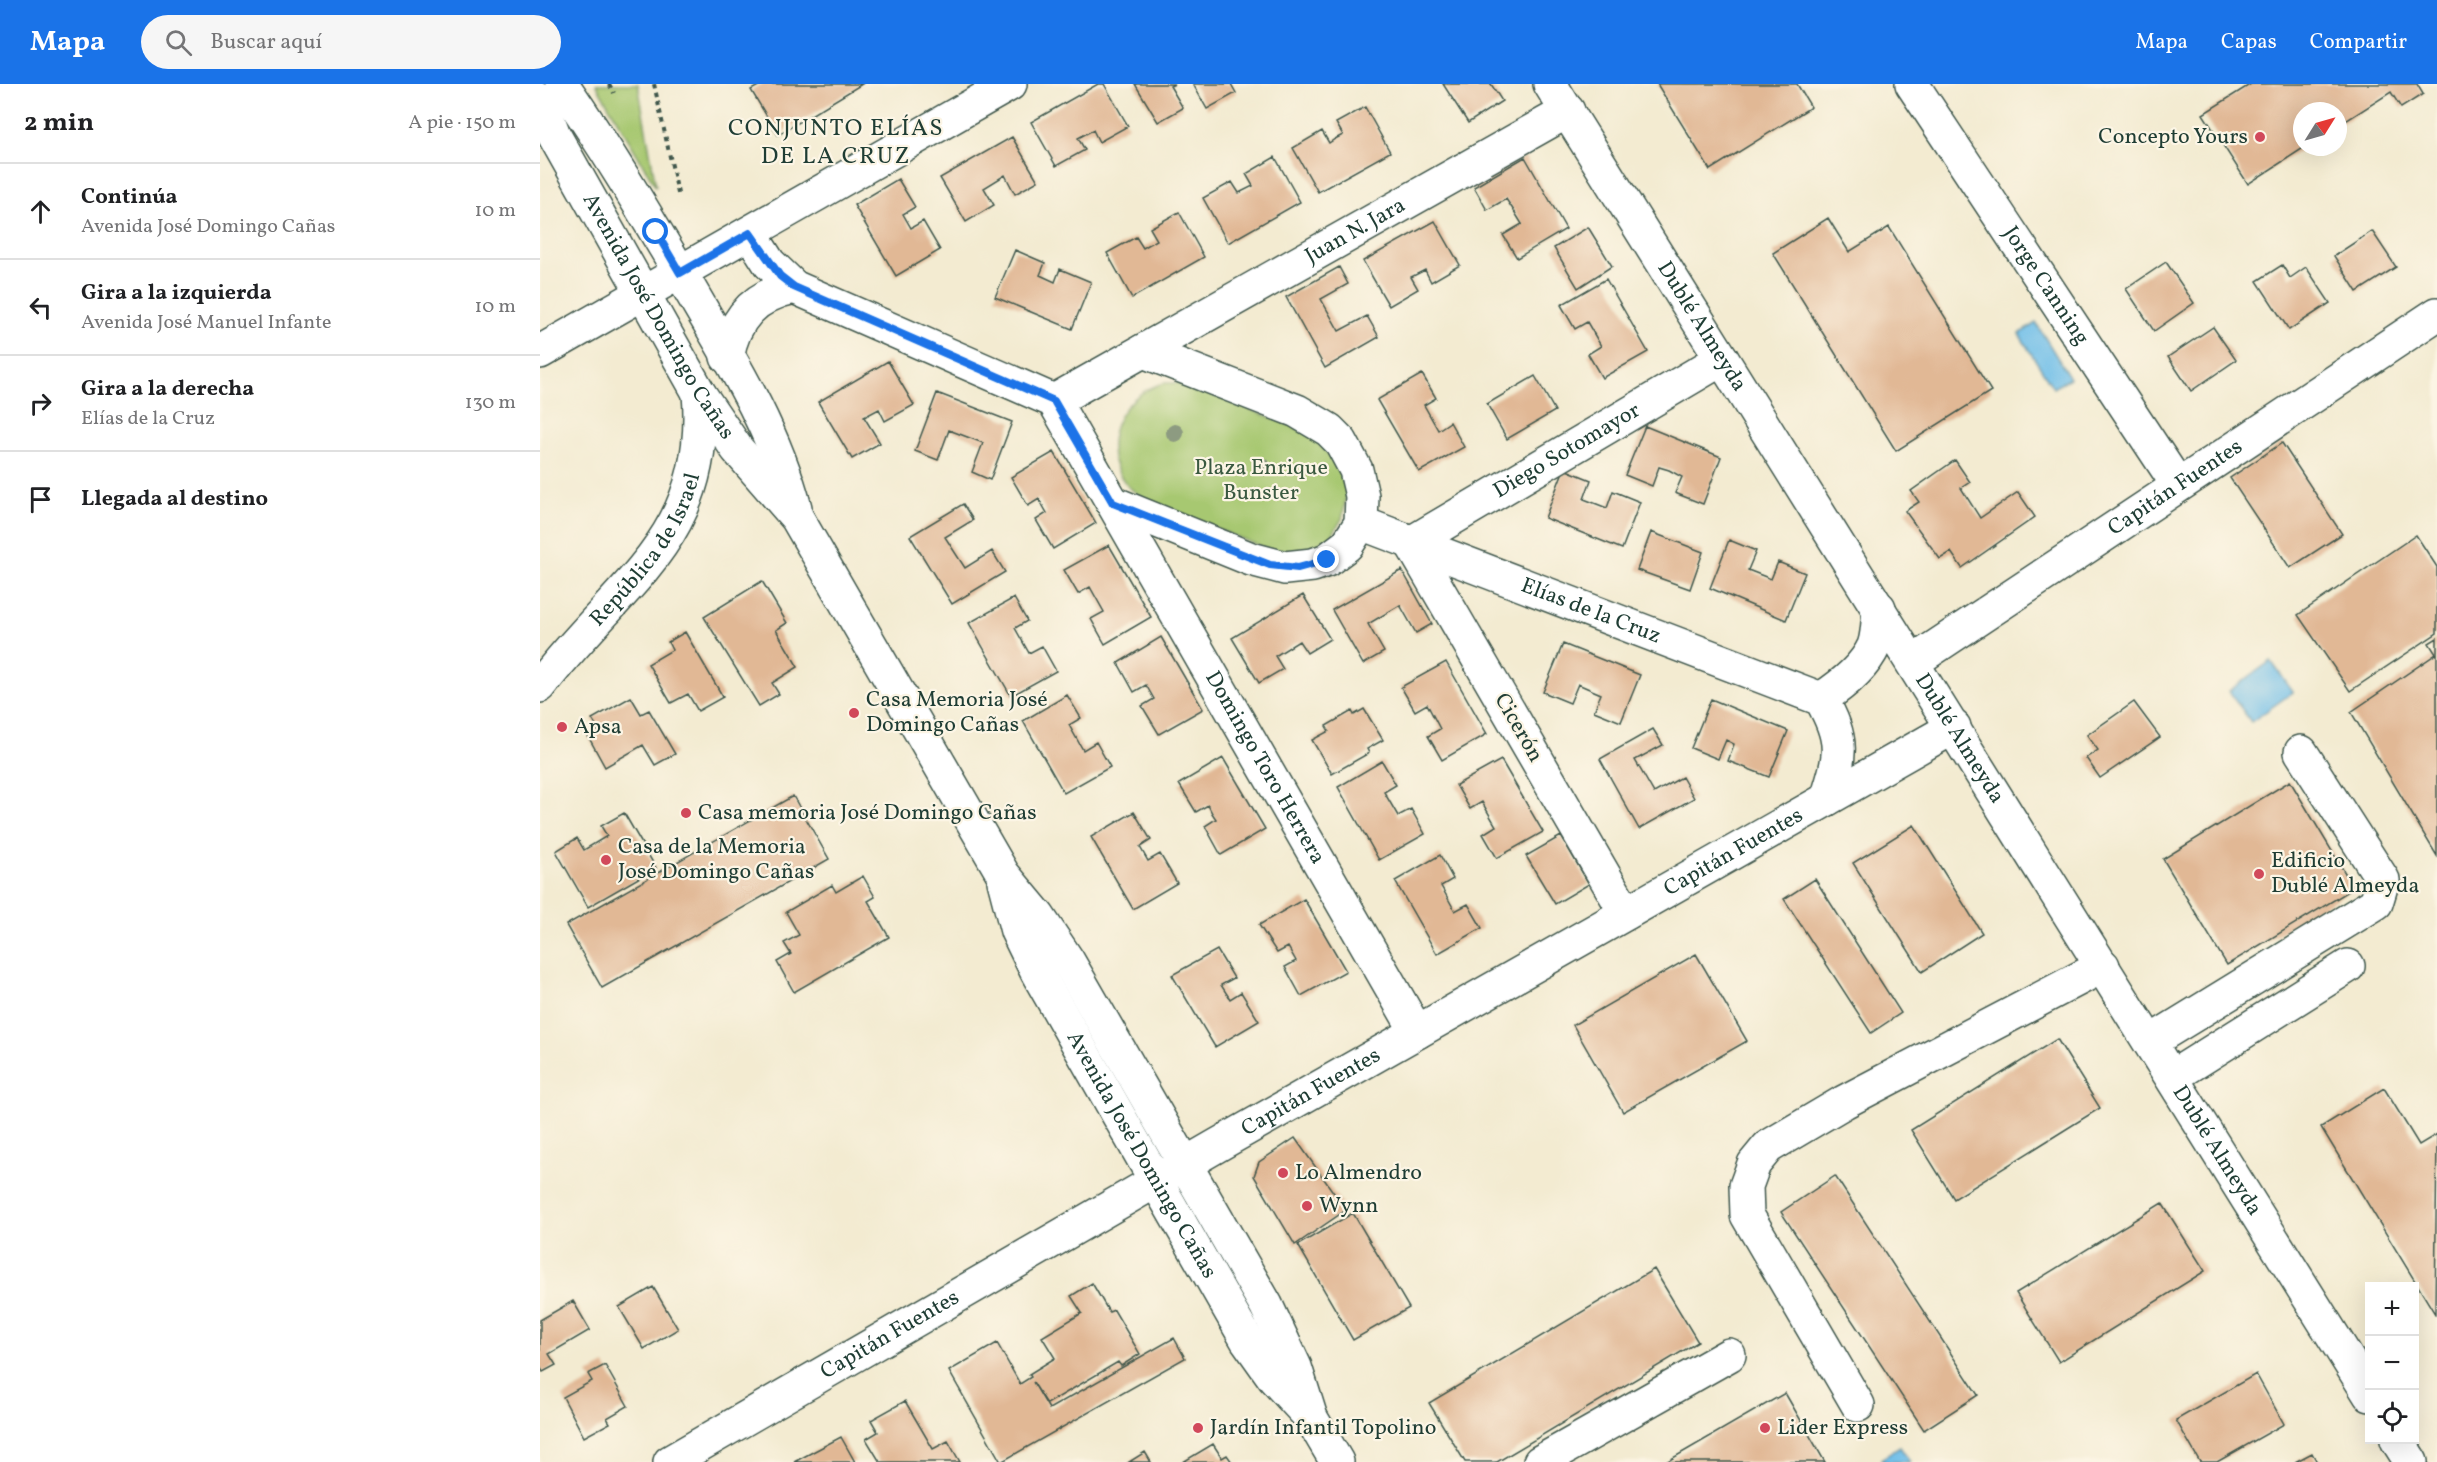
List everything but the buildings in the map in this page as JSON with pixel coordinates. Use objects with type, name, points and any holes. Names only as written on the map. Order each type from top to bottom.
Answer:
[{"type":"street","name":"Avenida José Domingo Cañas","points":[[562,84],[604,143],[765,424],[787,478],[797,518]]},
{"type":"street","points":[[540,352],[1010,84]]},
{"type":"street","name":"Dublé Almeyda","points":[[1550,84],[2367,1390]]},
{"type":"street","name":"Jorge Canning","points":[[1912,84],[2178,485]]},
{"type":"street","name":"Avenida José Domingo Cañas","points":[[540,99],[554,135],[699,393],[737,449],[797,518],[1003,874],[1038,916],[1068,961],[1282,1335],[1311,1418],[1337,1462]]},
{"type":"street","name":"Juan N. Jara","points":[[1143,351],[1568,111]]},
{"type":"street","points":[[750,233],[780,276],[794,287],[1054,401],[1113,503],[1251,559],[1285,568],[1313,565],[1327,560],[1347,545],[1361,524],[1362,496],[1356,470],[1341,442],[1329,430],[1297,411],[1143,351],[1054,401]]},
{"type":"street","points":[[727,357],[734,332],[748,309],[777,291],[794,287]]},
{"type":"street","name":"Capitán Fuentes","points":[[1913,662],[2437,314]]},
{"type":"street","name":"Diego Sotomayor","points":[[1411,543],[1722,359]]},
{"type":"street","name":"República de Israel","points":[[540,686],[577,639],[609,608],[661,546],[684,508],[694,480],[700,451],[699,393]]},
{"type":"street","name":"Domingo Toro Herrera","points":[[1113,503],[1417,1032]]},
{"type":"street","name":"Elías de la Cruz","points":[[1361,524],[1821,699]]},
{"type":"street","name":"Cicerón","points":[[1411,543],[1626,913]]},
{"type":"street","points":[[1827,799],[1839,762],[1836,725],[1821,699],[1841,686],[1869,654],[1875,643],[1879,608]]},
{"type":"street","name":"Capitán Fuentes","points":[[670,1462],[1155,1181],[1954,727]]},
{"type":"street","points":[[2150,1042],[2376,903],[2383,880],[2301,752]]},
{"type":"street","name":"Avenida José Domingo Cañas","points":[[1003,874],[1017,931],[1037,972],[1155,1181],[1247,1341],[1274,1378],[1311,1418]]},
{"type":"street","points":[[1858,1405],[1747,1215],[1746,1186],[1754,1164],[1768,1147],[1844,1102],[2103,966]]},
{"type":"street","points":[[2172,1077],[2348,966]]},
{"type":"street","points":[[1540,1462],[1729,1355]]},
{"type":"street","points":[[2400,1444],[2411,1462]]},
{"type":"path","points":[[654,84],[680,206]]},
{"type":"green space","points":[[596,84],[638,84],[656,187]]},
{"type":"green space","name":"Plaza Enrique Bunster","points":[[1165,383],[1178,383],[1192,387],[1293,426],[1313,437],[1335,461],[1347,492],[1342,519],[1331,537],[1305,552],[1275,552],[1153,504],[1130,488],[1117,470],[1113,454],[1112,438],[1116,424],[1124,410],[1135,398]]},
{"type":"water","points":[[2036,323],[2070,378],[2053,388],[2019,334]]},
{"type":"water","points":[[2271,661],[2293,692],[2251,722],[2229,691]]},
{"type":"water","points":[[1900,1447],[1910,1462],[1883,1462],[1881,1459]]},
{"type":"place","name":"Concepto Yours","points":[[2260,137]]},
{"type":"place","name":"Casa Memoria José Domingo Cañas","points":[[854,713]]},
{"type":"place","name":"Apsa","points":[[562,727]]},
{"type":"place","name":"Casa memoria José Domingo Cañas","points":[[686,813]]},
{"type":"place","name":"Casa de la Memoria José Domingo Cañas","points":[[606,860]]},
{"type":"place","name":"Edificio Dublé Almeyda","points":[[2259,874]]},
{"type":"place","name":"Lo Almendro","points":[[1283,1173]]},
{"type":"place","name":"Wynn","points":[[1307,1206]]},
{"type":"place","name":"Jardín Infantil Topolino","points":[[1198,1428]]},
{"type":"place","name":"Lider Express","points":[[1765,1428]]},
{"type":"district","name":"CONJUNTO ELÍAS DE LA CRUZ","points":[[836,143]]},
{"type":"route","points":[[656,232],[680,273],[750,233],[780,276],[794,287],[1054,401],[1113,503],[1270,565],[1298,568],[1327,560]]}]
